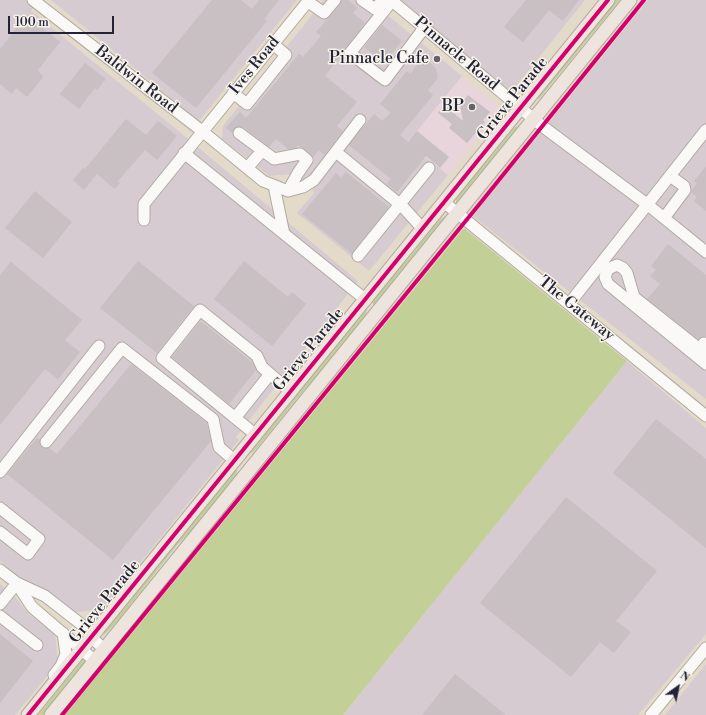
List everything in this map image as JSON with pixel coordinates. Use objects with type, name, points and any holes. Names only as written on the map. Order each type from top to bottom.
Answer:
[{"type":"main road","name":"Grieve Parade","points":[[28,715],[423,230],[608,0]]},
{"type":"main road","name":"Grieve Parade","points":[[50,715],[459,213],[630,0]]},
{"type":"street","name":"Baldwin Road","points":[[33,0],[202,131],[263,181],[288,191]]},
{"type":"street","points":[[308,1],[324,13],[335,0]]},
{"type":"street","points":[[362,0],[375,10],[388,0]]},
{"type":"street","points":[[388,0],[350,53],[385,80],[424,28]]},
{"type":"street","name":"Pinnacle Road","points":[[388,0],[534,119],[648,205],[706,252]]},
{"type":"street","name":"Ives Road","points":[[144,220],[144,204],[308,1]]},
{"type":"street","points":[[233,93],[247,104],[286,55],[273,44]]},
{"type":"street","points":[[288,191],[303,187],[314,180],[360,120]]},
{"type":"street","points":[[569,304],[706,130]]},
{"type":"street","points":[[239,133],[274,159],[300,154],[307,160],[298,172],[288,191]]},
{"type":"street","points":[[247,168],[262,151]]},
{"type":"street","points":[[336,152],[400,204],[423,230]]},
{"type":"street","points":[[184,153],[366,300]]},
{"type":"street","points":[[358,256],[429,168]]},
{"type":"street","points":[[664,218],[685,190],[684,186],[670,176]]},
{"type":"street","points":[[274,186],[284,234]]},
{"type":"street","name":"The Gateway","points":[[445,202],[706,416]]},
{"type":"street","points":[[706,354],[634,297],[627,273],[623,268],[616,265],[608,269],[605,277],[608,284],[706,364]]},
{"type":"street","points":[[256,435],[162,358],[200,310],[257,356],[262,367],[291,392]]},
{"type":"street","points":[[0,472],[99,346]]},
{"type":"street","points":[[46,442],[122,348],[213,419],[219,446],[235,461]]},
{"type":"street","points":[[235,418],[270,374]]},
{"type":"street","points":[[0,508],[39,539],[28,554],[0,532]]},
{"type":"street","points":[[0,570],[17,583],[45,596],[86,628],[92,638],[104,649]]},
{"type":"street","points":[[0,604],[17,583]]},
{"type":"street","points":[[17,583],[32,606],[95,661]]},
{"type":"street","points":[[0,616],[37,645]]},
{"type":"street","points":[[23,715],[61,666],[66,654],[63,633]]},
{"type":"street","points":[[651,715],[706,648]]},
{"type":"shaded area","points":[[0,0],[26,0],[34,7],[31,11],[181,133],[358,281],[236,437],[239,440],[103,609],[72,613],[29,584],[0,561]]},
{"type":"shaded area","points":[[51,0],[297,0],[199,121]]},
{"type":"shaded area","points":[[324,0],[369,0],[462,76],[407,143],[448,175],[369,271],[297,213],[314,193],[310,181],[305,184],[292,174],[269,176],[222,139],[223,126]]},
{"type":"shaded area","points":[[400,0],[585,0],[511,92]]},
{"type":"shaded area","points":[[648,0],[706,0],[706,399],[473,216]]},
{"type":"shaded area","name":"BP","points":[[462,76],[502,109],[448,175],[407,143]]},
{"type":"shaded area","points":[[627,361],[706,428],[706,634],[638,715],[343,715]]},
{"type":"shaded area","points":[[0,584],[15,597],[29,614],[55,634],[58,663],[15,715],[0,715]]},
{"type":"shaded area","points":[[706,664],[706,715],[665,715]]},
{"type":"green space","points":[[612,0],[620,0],[540,98],[533,101]]},
{"type":"green space","points":[[523,124],[457,206],[456,197],[462,186],[488,160],[514,128]]},
{"type":"green space","points":[[445,216],[448,216],[376,308],[370,299],[408,259],[438,221]]},
{"type":"green space","points":[[464,228],[627,361],[343,715],[65,715]]},
{"type":"green space","points":[[367,308],[366,317],[327,367],[305,389],[258,447],[253,452],[245,456]]},
{"type":"green space","points":[[237,467],[237,476],[202,522],[178,544],[117,622],[105,634],[98,636]]},
{"type":"green space","points":[[86,655],[88,659],[83,669],[46,715],[38,715]]},
{"type":"building","points":[[212,0],[241,0],[252,9],[259,0],[279,0],[264,19],[267,21],[196,108],[152,73]]},
{"type":"building","points":[[342,0],[348,0],[357,8],[353,13],[365,23],[325,76],[357,102],[337,126],[343,131],[324,155],[319,150],[313,157],[305,149],[297,145],[296,148],[288,149],[276,139],[269,147],[243,127],[236,127],[232,133],[226,128],[240,112],[246,118],[299,54],[303,57],[321,36],[316,32],[340,5]]},
{"type":"building","points":[[526,0],[579,0],[563,21],[549,10],[523,42],[504,27]]},
{"type":"building","points":[[27,15],[60,42],[38,70],[43,77],[27,97],[16,88],[12,94],[0,84],[0,49]]},
{"type":"building","points":[[382,25],[402,41],[384,63],[364,47]]},
{"type":"building","points":[[427,59],[436,69],[438,78],[428,90],[433,95],[400,135],[408,142],[417,131],[449,157],[440,168],[426,156],[397,192],[387,184],[391,179],[349,145],[374,114],[382,121],[391,113],[380,104],[407,71],[410,74],[421,60]]},
{"type":"building","points":[[85,63],[106,79],[97,90],[95,88],[79,109],[60,94]]},
{"type":"building","points":[[468,95],[490,112],[483,120],[485,122],[467,143],[449,128],[452,124],[438,113],[444,105],[463,121],[460,105]]},
{"type":"building","points":[[126,119],[146,135],[158,121],[177,136],[157,160],[145,150],[118,181],[120,183],[115,189],[97,174],[84,190],[73,180],[83,168],[85,169]]},
{"type":"building","points":[[706,166],[706,211],[694,201],[697,197],[691,192],[697,183],[694,181]]},
{"type":"building","points":[[346,172],[389,207],[352,254],[302,214],[336,173],[341,178]]},
{"type":"building","points":[[35,191],[72,222],[43,258],[5,228]]},
{"type":"building","points":[[668,244],[706,275],[706,336],[698,339],[647,299],[660,284],[650,276],[656,270],[651,266]]},
{"type":"building","points":[[138,261],[194,306],[157,353],[100,308]]},
{"type":"building","points":[[244,261],[288,297],[292,292],[306,304],[272,346],[214,299]]},
{"type":"building","points":[[11,262],[82,320],[65,340],[80,352],[58,379],[45,369],[0,425],[0,275]]},
{"type":"building","points":[[202,322],[253,363],[256,370],[229,404],[172,357],[199,323]]},
{"type":"building","points":[[131,364],[207,423],[211,441],[113,560],[7,474],[37,438],[40,440],[42,448],[49,448],[57,454]]},
{"type":"building","points":[[656,419],[706,459],[706,548],[613,473]]},
{"type":"building","points":[[566,497],[657,571],[616,621],[631,632],[614,653],[600,642],[571,677],[480,603]]},
{"type":"building","points":[[0,634],[33,661],[0,703]]},
{"type":"building","points":[[455,674],[506,715],[422,715]]},
{"type":"cycle path","points":[[28,715],[608,0]]},
{"type":"cycle path","points":[[62,715],[482,201],[644,0]]},
{"type":"place","name":"Pinnacle Cafe","points":[[437,59]]},
{"type":"place","name":"BP","points":[[472,107]]}]
